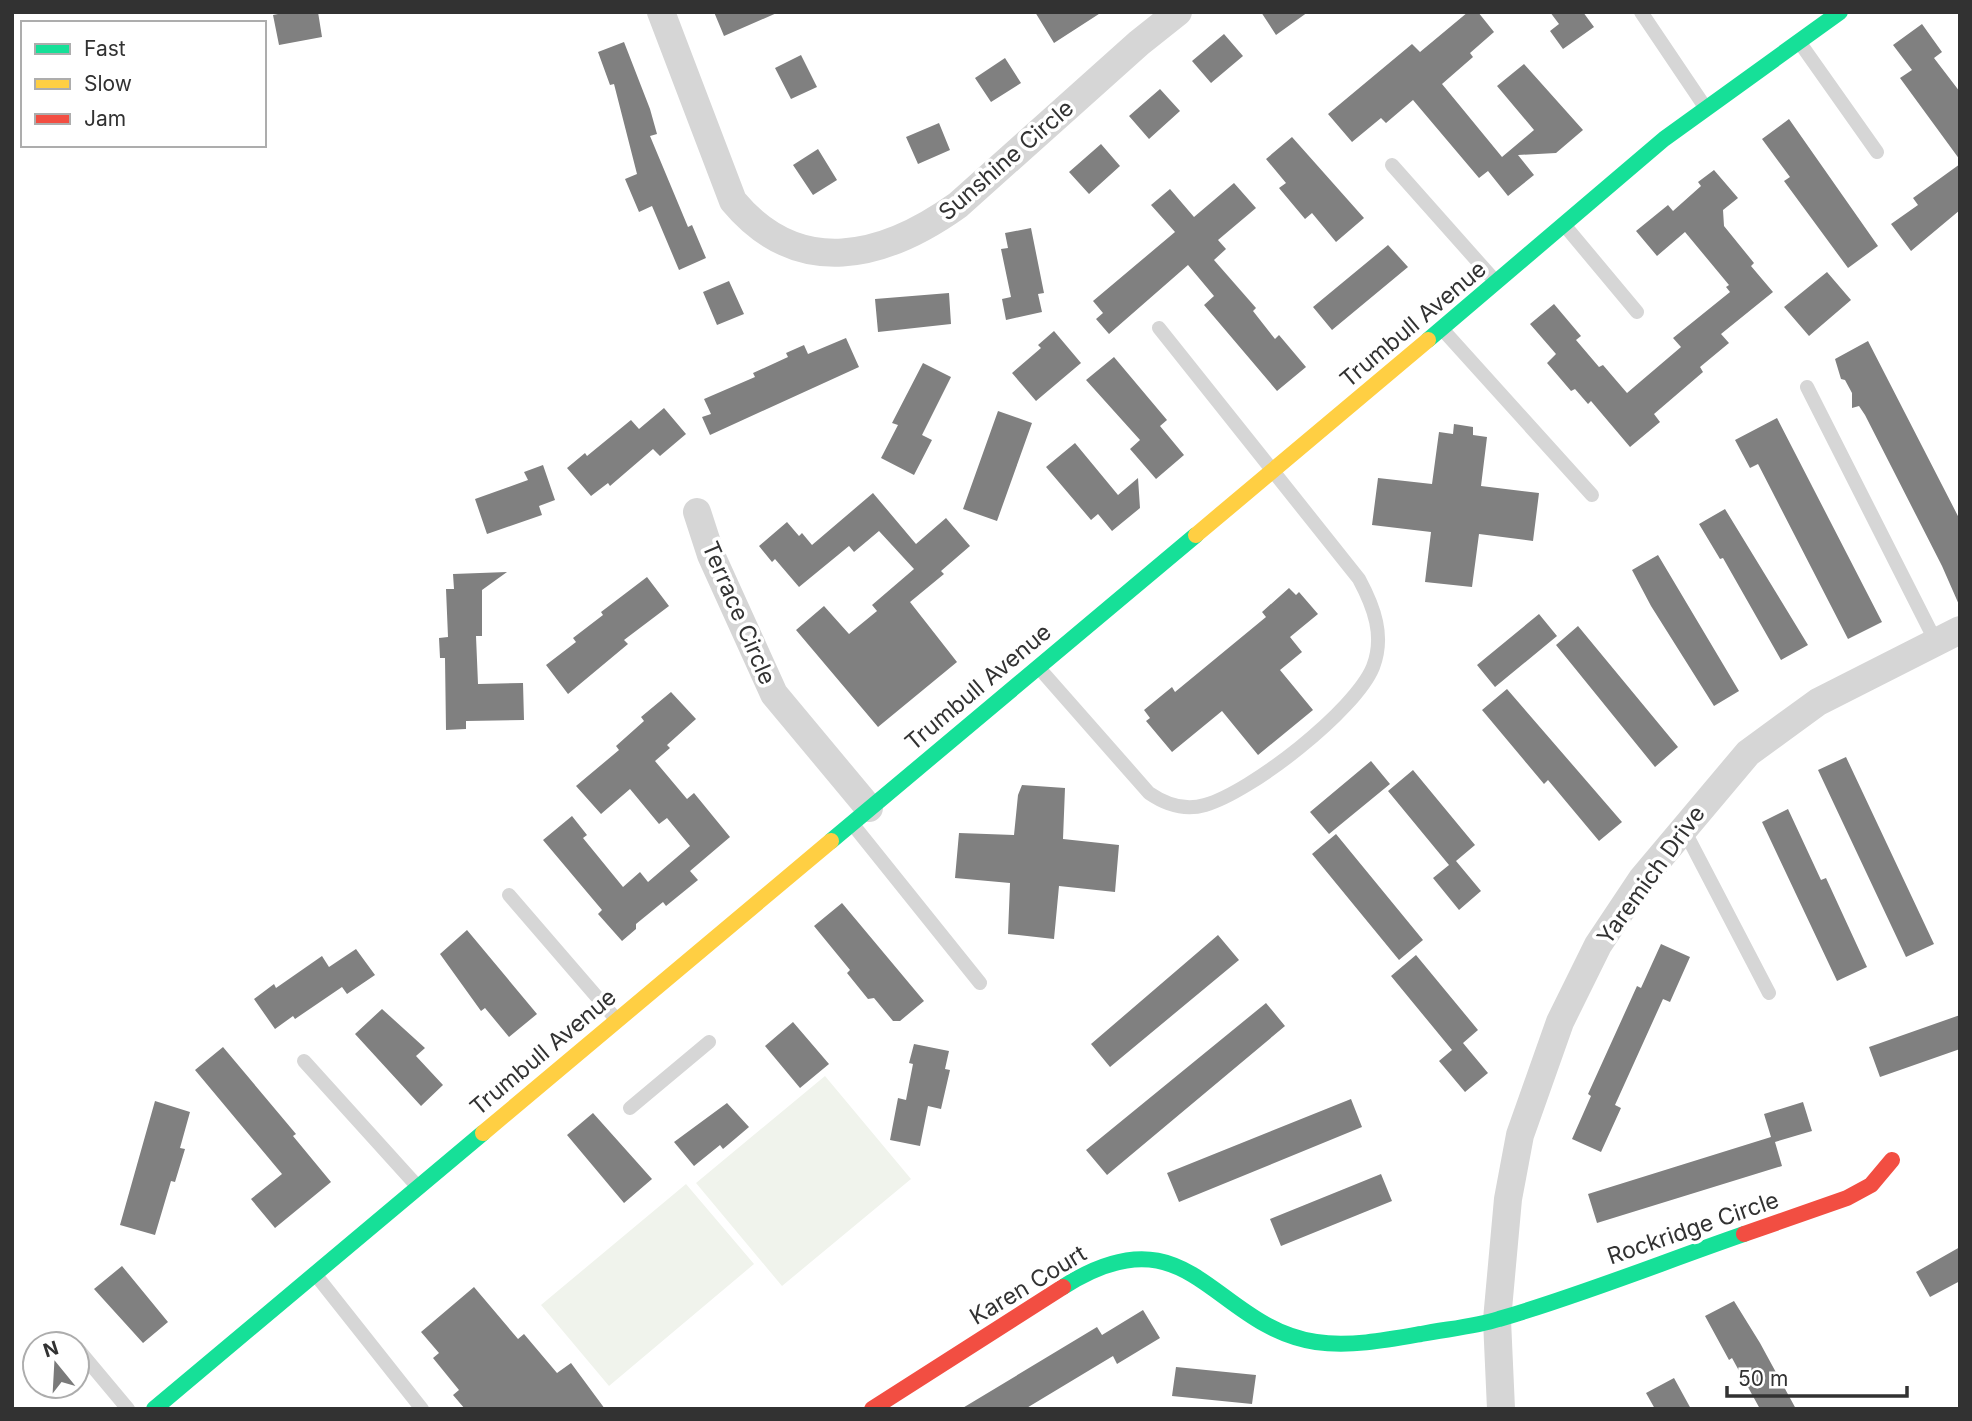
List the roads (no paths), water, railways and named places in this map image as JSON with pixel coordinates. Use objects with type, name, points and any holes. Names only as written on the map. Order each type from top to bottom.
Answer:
[{"type":"street","name":"Sunshine Circle","points":[[661,12],[733,201],[753,225],[801,248],[834,253],[866,252],[931,224],[958,205],[1139,43],[1178,12]]},
{"type":"street","name":"Trumbull Avenue","points":[[154,1409],[1442,330],[1664,139],[1840,12]]},
{"type":"street","name":"Terrace Circle","points":[[697,512],[711,555],[774,694],[860,815]]},
{"type":"street","name":"Yaremich Drive","points":[[1501,1409],[1497,1320],[1508,1199],[1520,1135],[1560,1022],[1598,945],[1642,879],[1748,753],[1818,702],[1948,636]]},
{"type":"street","name":"Rockridge Circle","points":[[1497,1320],[1847,1198],[1871,1185],[1892,1160]]},
{"type":"street","name":"Karen Court","points":[[872,1409],[1086,1273],[1130,1259],[1155,1260],[1187,1270],[1281,1333],[1317,1342],[1374,1342],[1497,1320]]},
{"type":"lane","points":[[1641,12],[1706,108]]},
{"type":"lane","points":[[1799,42],[1878,152]]},
{"type":"lane","points":[[1392,165],[1497,283]]},
{"type":"lane","points":[[1565,226],[1636,312]]},
{"type":"lane","points":[[1038,666],[1137,781],[1164,803],[1203,806],[1225,797],[1306,742],[1363,685],[1373,666],[1378,643],[1377,624],[1372,603],[1359,579],[1159,328]]},
{"type":"lane","points":[[1442,330],[1592,495]]},
{"type":"lane","points":[[1807,387],[1948,636]]},
{"type":"lane","points":[[860,815],[979,983]]},
{"type":"lane","points":[[1683,828],[1769,993]]},
{"type":"lane","points":[[509,895],[617,1020]]},
{"type":"lane","points":[[629,1108],[709,1041]]},
{"type":"lane","points":[[304,1061],[418,1187]]},
{"type":"lane","points":[[314,1273],[422,1409]]},
{"type":"lane","points":[[91,1365],[128,1409]]}]
